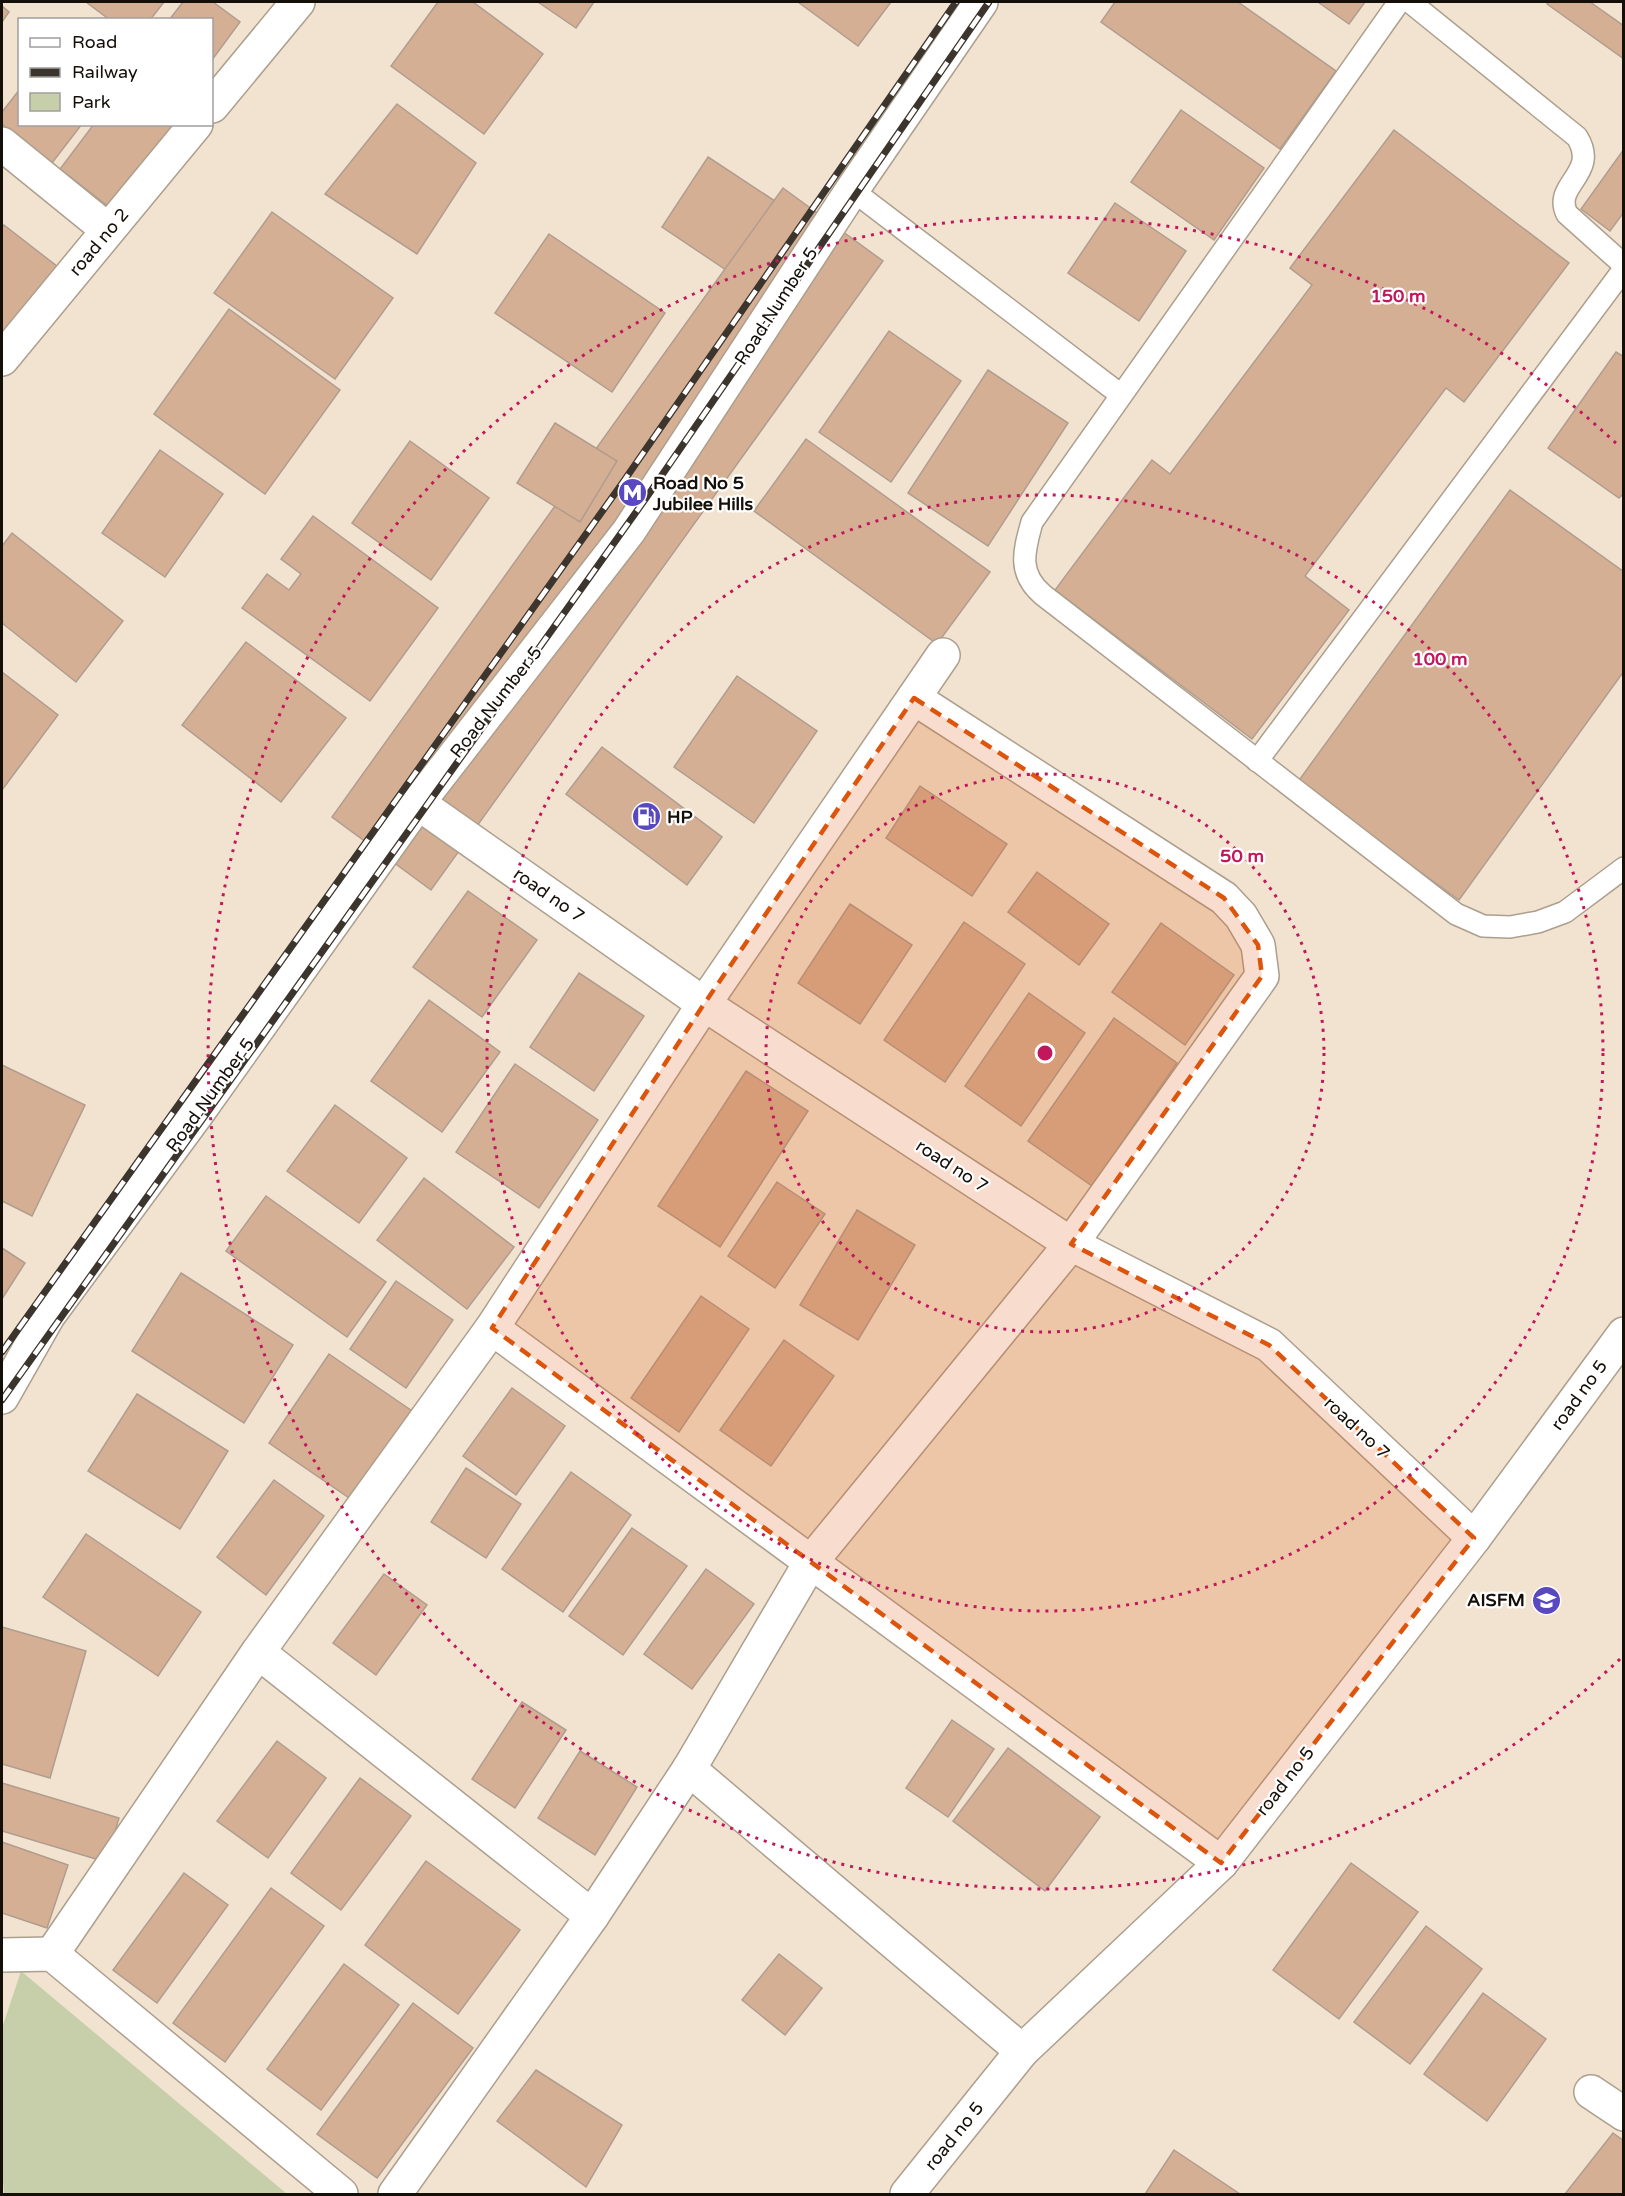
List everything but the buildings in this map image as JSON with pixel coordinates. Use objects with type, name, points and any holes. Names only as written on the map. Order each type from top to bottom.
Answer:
[{"type":"street","points":[[213,105],[298,2]]},
{"type":"street","name":"Road Number 5","points":[[2,1397],[48,1316],[196,1115],[418,802],[629,531],[852,190],[981,2]]},
{"type":"street","name":"road no 2","points":[[2,359],[194,126]]},
{"type":"street","points":[[2,144],[108,230]]},
{"type":"street","points":[[52,1954],[258,1652],[492,1328],[704,1004],[943,655]]},
{"type":"street","points":[[395,2194],[592,1916],[689,1769],[810,1563],[1071,1245],[1262,976],[1258,945],[1241,916],[1224,898],[914,698]]},
{"type":"street","name":"road no 7","points":[[418,802],[704,1004],[1071,1245],[1269,1345],[1474,1539]]},
{"type":"street","points":[[492,1328],[1221,1863]]},
{"type":"street","name":"road no 5","points":[[907,2194],[1022,2051],[1221,1863],[1474,1539],[1623,1334]]},
{"type":"street","points":[[258,1652],[592,1916]]},
{"type":"street","points":[[689,1769],[1022,2051]]},
{"type":"street","points":[[2,1955],[52,1954],[341,2194]]},
{"type":"street","points":[[1591,2092],[1623,2114]]},
{"type":"lane","points":[[1399,2],[1032,522],[1024,558],[1026,573],[1032,586],[1043,595],[1456,914],[1483,926],[1510,927],[1538,922],[1565,912],[1623,868]]},
{"type":"lane","points":[[1257,761],[1623,267],[1567,213],[1563,206],[1564,195],[1582,167],[1584,156],[1577,137],[1410,2]]},
{"type":"lane","points":[[852,190],[1122,394]]},
{"type":"highlighted area","points":[[914,698],[1224,898],[1258,945],[1262,976],[1071,1244],[1269,1345],[1474,1538],[1221,1863],[492,1328],[704,1004]]},
{"type":"green space","points":[[21,1971],[287,2194],[4,2194],[2,2028]]},
{"type":"railway","points":[[2,1352],[621,485],[956,2]]},
{"type":"railway","points":[[2,1400],[644,501],[989,2]]},
{"type":"place","name":"Road No 5 Jubilee Hills","points":[[632,493]]},
{"type":"place","name":"HP","points":[[646,817]]},
{"type":"place","name":"AISFM","points":[[1546,1600]]}]
